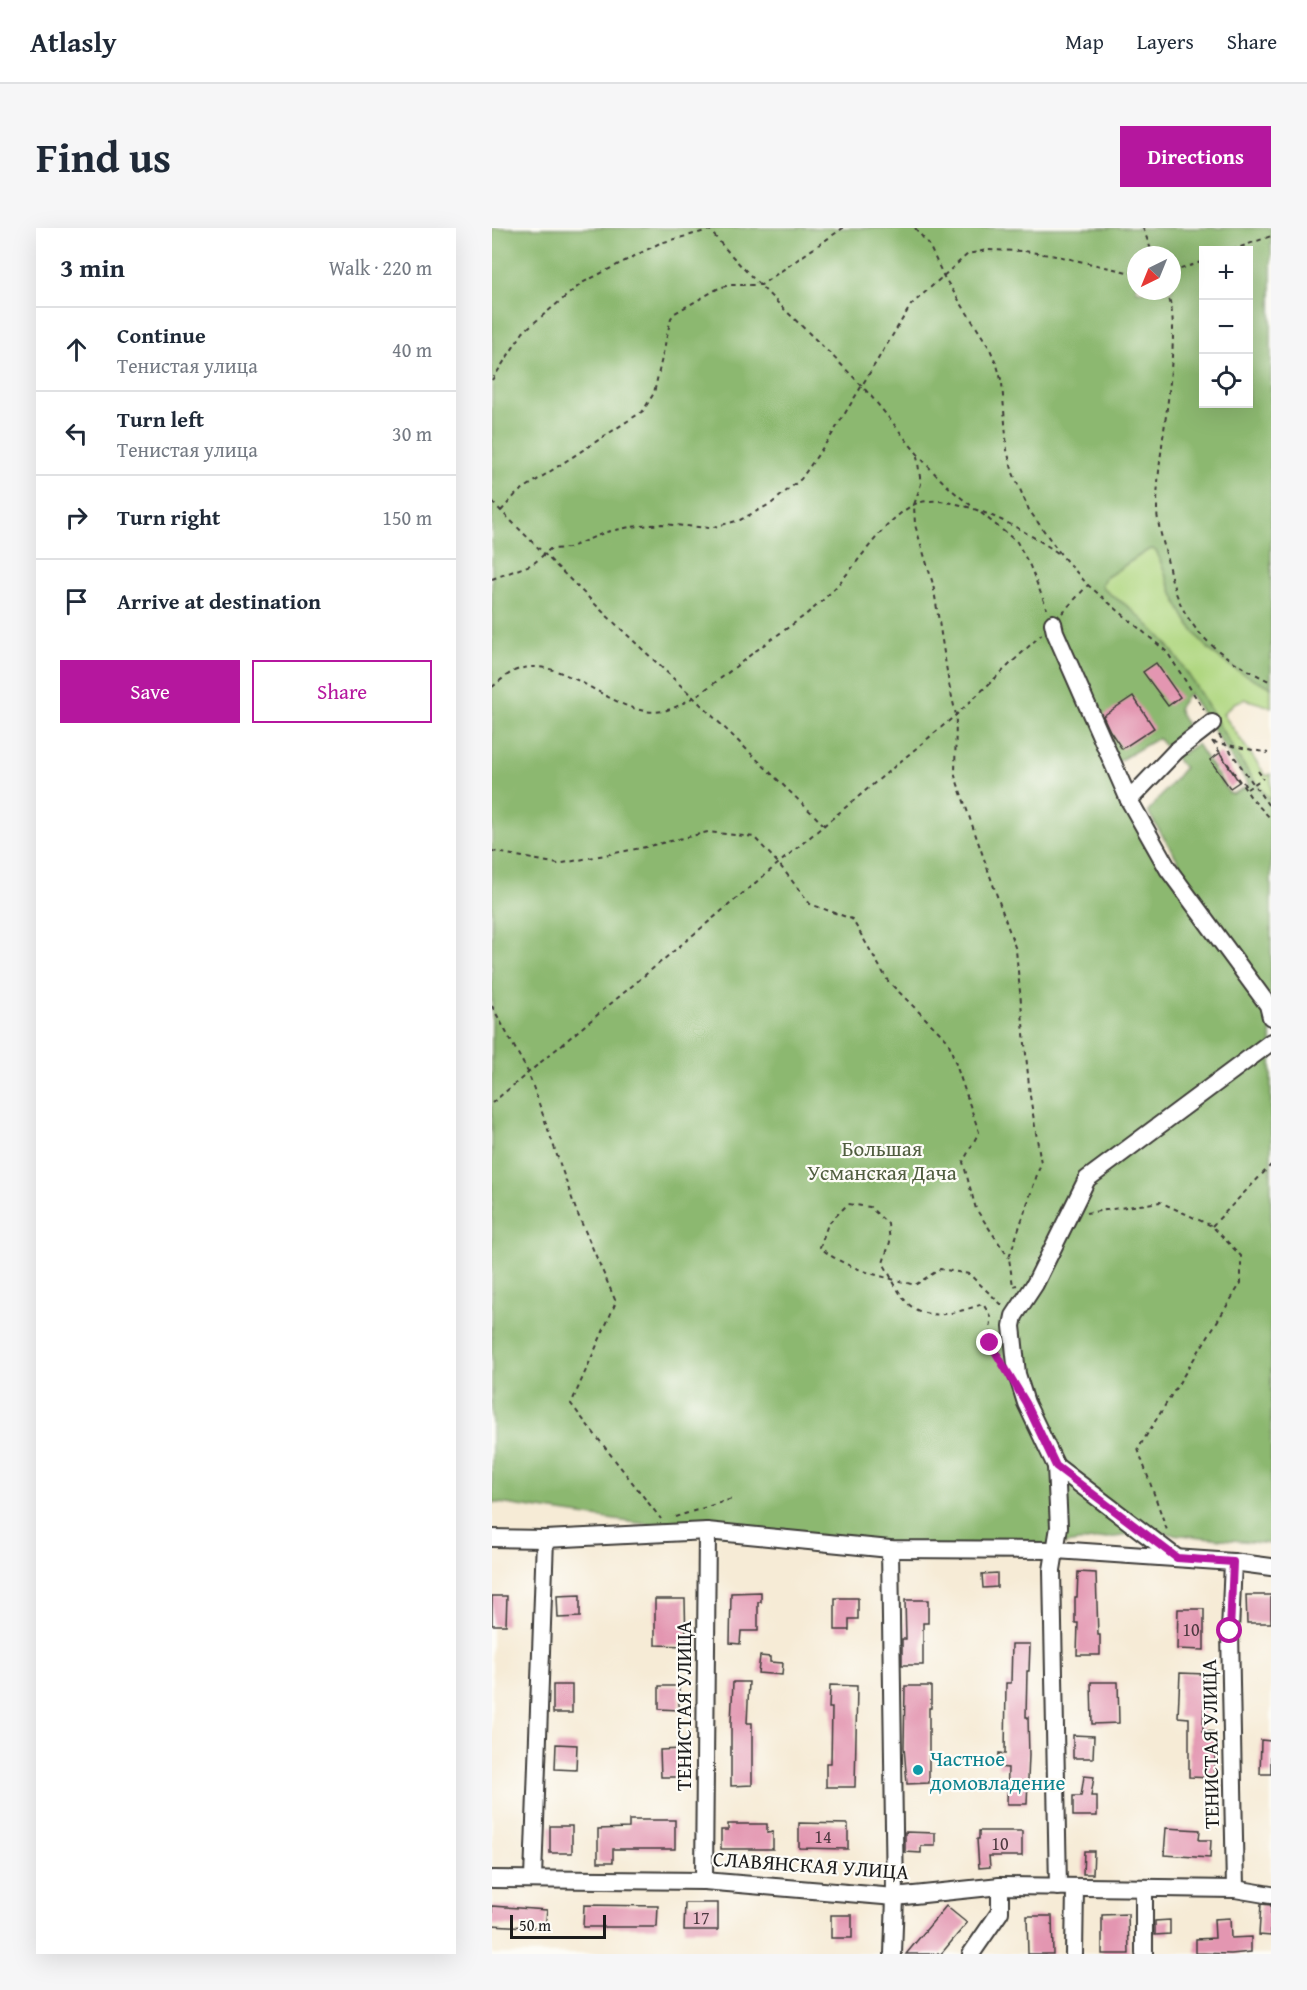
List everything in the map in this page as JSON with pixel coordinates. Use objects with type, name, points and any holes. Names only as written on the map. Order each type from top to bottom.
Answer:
[{"type":"street","points":[[1053,623],[1054,632],[1129,800],[1168,869],[1268,1005],[1271,1017]]},
{"type":"street","points":[[1129,800],[1176,751],[1209,731]]},
{"type":"street","points":[[1074,1954],[1067,1887],[1052,1570],[1059,1527],[1056,1466],[1026,1403],[1017,1374],[1012,1326],[1014,1316],[1035,1284],[1081,1190],[1092,1175],[1271,1042]]},
{"type":"street","points":[[1056,1466],[1177,1558]]},
{"type":"street","points":[[492,1538],[545,1539],[706,1531],[890,1549],[1056,1550],[1233,1562],[1271,1567]]},
{"type":"street","name":"ТЕНИСТАЯ УЛИЦА","points":[[704,1881],[706,1531]]},
{"type":"street","points":[[533,1878],[545,1539]]},
{"type":"street","points":[[890,1549],[895,1897],[893,1954]]},
{"type":"street","name":"ТЕНИСТАЯ УЛИЦА","points":[[1233,1562],[1230,1631],[1235,1889]]},
{"type":"street","name":"СЛАВЯНСКАЯ УЛИЦА","points":[[492,1879],[704,1881],[895,1897],[1000,1886],[1235,1889],[1271,1895]]},
{"type":"street","points":[[971,1954],[1000,1912],[1000,1886]]},
{"type":"street","points":[[1144,1888],[1144,1954]]},
{"type":"path","points":[[492,380],[524,331],[582,283],[660,243],[717,228]]},
{"type":"path","points":[[501,511],[517,492],[643,411],[654,393],[675,313],[719,288],[729,285],[761,285],[843,228]]},
{"type":"path","points":[[915,228],[929,245],[944,277],[989,347],[997,365],[1002,382],[1007,450],[1013,473],[1029,510],[1062,556],[1088,585],[1167,652],[1209,731],[1252,799],[1271,819]]},
{"type":"path","points":[[1143,228],[1150,246]]},
{"type":"path","points":[[709,230],[861,385],[884,411],[917,456],[950,491],[1017,542],[1030,566],[1053,623]]},
{"type":"path","points":[[1243,246],[1271,236]]},
{"type":"path","points":[[492,579],[533,564],[550,549],[568,548],[606,532],[662,524],[710,528],[740,520],[772,503],[801,479],[833,433],[911,305],[968,254],[987,250],[1024,251],[1127,272]]},
{"type":"path","points":[[1181,269],[1199,262]]},
{"type":"path","points":[[1169,300],[1173,317],[1173,344],[1156,513],[1173,582],[1178,599],[1190,621],[1207,640],[1233,663],[1271,682]]},
{"type":"path","points":[[917,456],[921,484],[914,505],[915,525],[933,584],[956,715],[955,776],[1016,950],[1030,1095],[1041,1163],[1009,1258]]},
{"type":"path","points":[[492,502],[825,826]]},
{"type":"path","points":[[492,687],[515,671],[540,667],[577,679],[615,701],[643,711],[667,710],[693,697],[826,598],[878,537],[897,517],[914,505],[944,502],[974,508],[1041,540],[1062,556]]},
{"type":"path","points":[[492,1103],[956,715],[1053,623],[1088,585]]},
{"type":"path","points":[[1209,731],[1224,744],[1271,809]]},
{"type":"path","points":[[1209,731],[1224,744],[1268,753]]},
{"type":"path","points":[[1243,782],[1247,789],[1263,778],[1258,771]]},
{"type":"path","points":[[492,851],[558,864],[708,832],[754,837],[810,903],[852,919],[888,981],[948,1041],[979,1132],[963,1162],[976,1209],[1009,1258],[1013,1286],[1035,1284]]},
{"type":"path","points":[[492,1006],[528,1072],[576,1210],[616,1302],[571,1404],[663,1521]]},
{"type":"path","points":[[1212,1226],[1271,1165]]},
{"type":"path","points":[[1069,1216],[1160,1202],[1212,1226],[1241,1256],[1241,1283],[1138,1449],[1169,1536]]},
{"type":"path","points":[[1002,1363],[990,1343],[991,1317],[983,1304],[947,1315],[921,1312],[905,1300],[894,1280],[883,1263],[890,1242],[888,1224],[870,1207],[848,1204],[828,1224],[820,1247],[830,1256],[873,1274],[894,1280],[915,1285],[940,1269],[969,1274],[1014,1316]]},
{"type":"path","points":[[673,1518],[735,1498]]},
{"type":"green space","name":"Большая Усманская Дача","points":[[492,228],[1271,228],[1271,687],[1231,667],[1201,641],[1182,614],[1157,552],[1153,549],[1105,578],[1101,585],[1143,620],[1169,647],[1243,764],[1271,801],[1271,1544],[1152,1532],[946,1560],[629,1522],[492,1502]],"holes":[[[1189,693],[1249,785],[1233,794],[1229,793],[1197,744],[1182,754],[1171,743],[1186,725],[1178,708]],[[1158,738],[1184,768],[1148,812],[1179,862],[1165,872],[1108,767]]]},
{"type":"green space","points":[[1153,549],[1157,551],[1182,613],[1201,641],[1231,667],[1271,687],[1271,707],[1245,699],[1234,703],[1223,714],[1266,776],[1271,774],[1271,801],[1243,764],[1169,647],[1143,620],[1101,585],[1105,578]]},
{"type":"building","points":[[1156,663],[1180,697],[1168,706],[1143,672]]},
{"type":"building","points":[[1133,696],[1154,728],[1122,749],[1103,716]]},
{"type":"building","points":[[1220,753],[1239,782],[1230,788],[1210,760]]},
{"type":"building","points":[[1078,1572],[1096,1573],[1100,1655],[1077,1655],[1078,1623],[1075,1623],[1075,1597],[1077,1597]]},
{"type":"building","points":[[997,1573],[997,1587],[983,1588],[982,1574]]},
{"type":"building","points":[[761,1592],[761,1602],[758,1602],[758,1631],[741,1631],[740,1644],[730,1643],[731,1593]]},
{"type":"building","points":[[580,1595],[580,1617],[558,1618],[557,1596]]},
{"type":"building","points":[[1246,1595],[1271,1595],[1271,1623],[1247,1623]]},
{"type":"building","points":[[492,1596],[507,1596],[506,1625],[492,1625]]},
{"type":"building","points":[[835,1598],[858,1598],[858,1619],[849,1619],[849,1630],[835,1630]]},
{"type":"building","points":[[655,1599],[685,1599],[686,1646],[655,1645]]},
{"type":"building","points":[[905,1600],[928,1600],[928,1623],[923,1623],[923,1665],[902,1665],[902,1639],[906,1639]]},
{"type":"building","points":[[1178,1609],[1204,1609],[1204,1650],[1177,1649]]},
{"type":"building","points":[[1012,1644],[1030,1644],[1026,1717],[1028,1717],[1029,1755],[1027,1804],[1007,1804],[1008,1768],[998,1767],[999,1753],[1005,1754],[1006,1683],[1011,1683]]},
{"type":"building","points":[[760,1656],[770,1657],[770,1662],[783,1663],[782,1675],[758,1673]]},
{"type":"building","points":[[1180,1673],[1205,1674],[1203,1731],[1215,1732],[1215,1778],[1189,1777],[1189,1718],[1178,1717]]},
{"type":"building","points":[[733,1682],[749,1682],[747,1723],[752,1723],[752,1785],[731,1786]]},
{"type":"building","points":[[1091,1682],[1118,1682],[1119,1723],[1092,1724]]},
{"type":"building","points":[[553,1685],[572,1685],[572,1713],[553,1713]]},
{"type":"building","points":[[830,1685],[857,1686],[855,1787],[826,1787],[826,1763],[831,1763]]},
{"type":"building","points":[[659,1686],[679,1686],[679,1710],[659,1709]]},
{"type":"building","points":[[905,1686],[931,1686],[929,1783],[907,1784],[904,1747]]},
{"type":"building","points":[[1073,1735],[1094,1736],[1093,1758],[1073,1758]]},
{"type":"building","points":[[1261,1740],[1271,1741],[1271,1774],[1260,1774]]},
{"type":"building","points":[[556,1744],[577,1745],[576,1770],[555,1769]]},
{"type":"building","points":[[681,1749],[681,1777],[661,1777],[660,1750]]},
{"type":"building","points":[[1084,1776],[1094,1777],[1091,1796],[1097,1796],[1097,1816],[1073,1816],[1073,1796],[1081,1796]]},
{"type":"building","points":[[629,1820],[675,1820],[675,1849],[613,1849],[613,1862],[598,1862],[598,1829],[629,1828]]},
{"type":"building","points":[[799,1823],[848,1824],[848,1849],[799,1848]]},
{"type":"building","points":[[728,1824],[767,1824],[767,1833],[773,1832],[773,1849],[721,1849],[721,1830],[728,1830]]},
{"type":"building","points":[[550,1826],[572,1826],[572,1853],[550,1853]]},
{"type":"building","points":[[1166,1828],[1200,1830],[1199,1840],[1211,1840],[1210,1858],[1164,1855]]},
{"type":"building","points":[[979,1831],[1022,1831],[1022,1856],[989,1856],[990,1867],[979,1868],[977,1839],[979,1839]]},
{"type":"building","points":[[905,1832],[935,1833],[935,1846],[921,1846],[921,1853],[905,1852]]},
{"type":"building","points":[[1084,1851],[1094,1851],[1093,1874],[1083,1874]]},
{"type":"building","points":[[685,1903],[718,1903],[718,1930],[684,1930]]},
{"type":"building","points":[[1261,1904],[1271,1905],[1271,1936],[1259,1935]]},
{"type":"building","points":[[584,1905],[658,1906],[657,1927],[583,1927]]},
{"type":"building","points":[[492,1906],[547,1910],[545,1928],[492,1925]]},
{"type":"building","points":[[946,1906],[967,1923],[941,1954],[906,1954]]},
{"type":"building","points":[[1128,1914],[1129,1954],[1102,1954],[1102,1915]]},
{"type":"building","points":[[831,1915],[852,1915],[852,1938],[831,1938]]},
{"type":"building","points":[[1027,1916],[1052,1916],[1053,1954],[1028,1954]]},
{"type":"building","points":[[1230,1918],[1231,1938],[1251,1937],[1251,1952],[1196,1953],[1196,1939],[1215,1938],[1214,1919]]},
{"type":"building","points":[[1170,1920],[1170,1934],[1155,1935],[1155,1921]]},
{"type":"place","name":"Частное домовладение","points":[[918,1770]]},
{"type":"route","points":[[990,1343],[1026,1403],[1056,1466],[1177,1558],[1233,1562],[1230,1631]]}]
